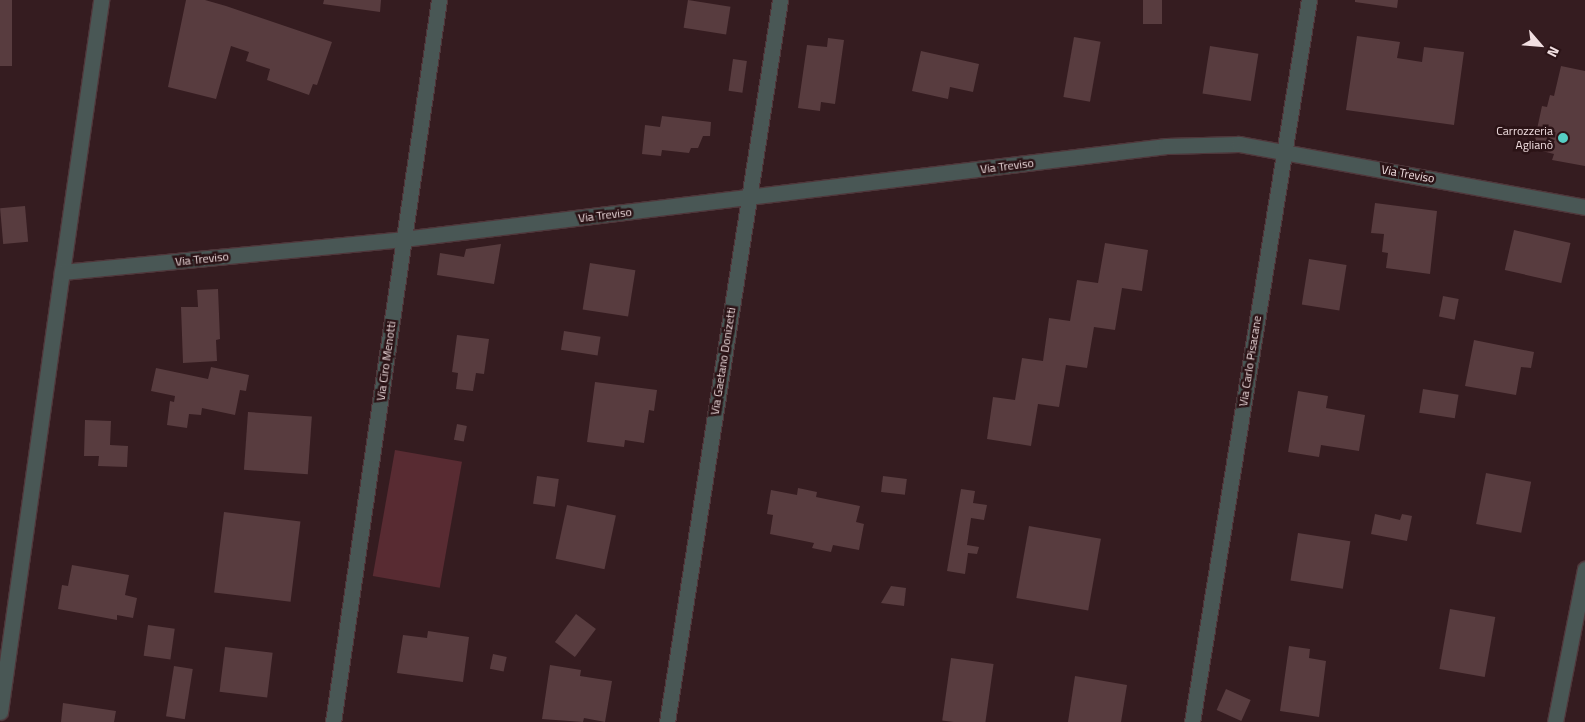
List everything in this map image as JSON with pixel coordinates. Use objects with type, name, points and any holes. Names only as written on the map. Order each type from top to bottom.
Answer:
[{"type":"street","points":[[0,712],[101,0]]},
{"type":"street","name":"Via Ciro Menotti","points":[[333,722],[439,0]]},
{"type":"street","name":"Via Gaetano Donizetti","points":[[667,722],[780,0]]},
{"type":"street","name":"Via Carlo Pisacane","points":[[1192,722],[1309,0]]},
{"type":"street","name":"Via Treviso","points":[[62,272],[403,239],[1166,146],[1239,144],[1585,207]]},
{"type":"street","points":[[1556,722],[1585,569]]},
{"type":"shaded area","points":[[395,450],[462,462],[440,588],[373,576]]},
{"type":"building","points":[[0,0],[12,0],[12,66],[0,66]]},
{"type":"building","points":[[186,0],[205,0],[226,6],[332,42],[317,85],[313,84],[309,95],[267,80],[270,69],[246,61],[249,52],[231,46],[216,99],[168,87]]},
{"type":"building","points":[[324,0],[381,0],[380,12],[323,4]]},
{"type":"building","points":[[688,0],[730,7],[726,34],[684,28]]},
{"type":"building","points":[[1143,0],[1162,0],[1162,24],[1143,24]]},
{"type":"building","points":[[1355,0],[1398,0],[1397,8],[1355,2]]},
{"type":"building","points":[[1357,36],[1400,42],[1397,58],[1422,62],[1424,47],[1464,52],[1454,125],[1346,110]]},
{"type":"building","points":[[1074,37],[1101,42],[1090,102],[1063,97]]},
{"type":"building","points":[[828,38],[844,40],[835,104],[821,102],[820,111],[798,108],[807,45],[827,47]]},
{"type":"building","points":[[1210,46],[1258,54],[1251,101],[1202,93]]},
{"type":"building","points":[[921,51],[979,64],[973,92],[950,87],[948,99],[912,91]]},
{"type":"building","points":[[733,59],[747,61],[742,93],[729,91]]},
{"type":"building","points":[[1561,66],[1585,71],[1585,166],[1552,160],[1554,154],[1542,151],[1544,145],[1534,143],[1542,106],[1547,107],[1550,95],[1554,96]]},
{"type":"building","points":[[662,116],[711,122],[710,136],[703,136],[698,148],[691,148],[689,153],[662,150],[661,156],[642,154],[645,125],[660,127]]},
{"type":"building","points":[[1375,203],[1437,211],[1430,274],[1386,268],[1388,253],[1382,252],[1384,234],[1371,233]]},
{"type":"building","points":[[25,206],[28,242],[3,244],[0,208]]},
{"type":"building","points":[[1514,230],[1571,243],[1561,283],[1505,270]]},
{"type":"building","points":[[1105,243],[1148,250],[1142,291],[1122,288],[1115,330],[1094,327],[1087,368],[1066,365],[1059,407],[1038,404],[1031,446],[987,439],[993,397],[1015,400],[1022,358],[1043,361],[1049,318],[1070,321],[1077,280],[1098,283]]},
{"type":"building","points":[[501,244],[494,284],[437,275],[440,253],[464,257],[466,249]]},
{"type":"building","points":[[1309,259],[1347,265],[1339,310],[1302,304]]},
{"type":"building","points":[[590,263],[635,270],[628,317],[583,309]]},
{"type":"building","points":[[218,289],[220,339],[216,340],[217,361],[183,363],[181,307],[198,307],[197,290]]},
{"type":"building","points":[[1443,296],[1459,299],[1455,320],[1439,317]]},
{"type":"building","points":[[564,331],[601,337],[598,356],[561,350]]},
{"type":"building","points":[[457,335],[489,339],[484,374],[476,373],[473,391],[456,389],[458,373],[452,372]]},
{"type":"building","points":[[1474,340],[1534,352],[1531,368],[1521,367],[1516,395],[1465,386]]},
{"type":"building","points":[[211,367],[249,375],[246,391],[240,390],[235,415],[202,408],[201,415],[189,414],[187,428],[167,425],[170,401],[174,402],[175,396],[151,391],[156,368],[208,379]]},
{"type":"building","points":[[595,382],[657,390],[654,411],[649,410],[644,443],[625,440],[624,447],[587,442]]},
{"type":"building","points":[[1423,389],[1459,395],[1455,418],[1419,413]]},
{"type":"building","points":[[1298,391],[1328,396],[1326,408],[1365,415],[1359,451],[1321,445],[1319,457],[1288,452]]},
{"type":"building","points":[[248,412],[312,416],[308,474],[244,470]]},
{"type":"building","points":[[85,420],[111,421],[110,445],[128,446],[127,467],[98,466],[99,456],[84,456]]},
{"type":"building","points":[[457,424],[467,426],[464,442],[454,440]]},
{"type":"building","points":[[1486,473],[1531,482],[1521,533],[1476,524]]},
{"type":"building","points":[[537,476],[559,479],[555,507],[533,504]]},
{"type":"building","points":[[883,476],[907,479],[905,495],[881,492]]},
{"type":"building","points":[[798,488],[817,492],[816,497],[860,506],[856,522],[864,524],[859,550],[833,545],[831,552],[812,548],[814,543],[770,534],[773,515],[767,514],[771,490],[797,495]]},
{"type":"building","points":[[961,489],[975,491],[973,503],[987,505],[984,520],[971,518],[967,545],[979,547],[977,554],[968,553],[965,574],[947,571]]},
{"type":"building","points":[[567,505],[616,515],[604,569],[556,559]]},
{"type":"building","points":[[224,512],[300,521],[291,602],[214,592]]},
{"type":"building","points":[[1375,514],[1400,520],[1402,514],[1412,516],[1407,541],[1371,534]]},
{"type":"building","points":[[1029,526],[1101,539],[1088,611],[1016,598]]},
{"type":"building","points":[[1298,533],[1350,541],[1343,589],[1290,580]]},
{"type":"building","points":[[72,565],[129,575],[125,595],[137,598],[133,618],[117,615],[117,620],[58,609],[62,585],[68,586]]},
{"type":"building","points":[[891,586],[906,588],[904,606],[881,603]]},
{"type":"building","points":[[1450,609],[1495,617],[1485,677],[1439,669]]},
{"type":"building","points":[[576,614],[596,629],[575,657],[555,642]]},
{"type":"building","points":[[148,625],[175,629],[170,659],[144,656]]},
{"type":"building","points":[[428,631],[469,637],[463,682],[397,673],[403,635],[427,638]]},
{"type":"building","points":[[1289,646],[1310,649],[1309,658],[1326,661],[1319,717],[1280,711]]},
{"type":"building","points":[[225,647],[273,653],[267,698],[220,692]]},
{"type":"building","points":[[493,654],[507,657],[504,672],[490,669]]},
{"type":"building","points":[[951,658],[994,664],[985,722],[942,720]]},
{"type":"building","points":[[550,665],[581,670],[580,676],[612,681],[605,722],[584,718],[583,722],[542,719]]},
{"type":"building","points":[[174,666],[193,669],[185,719],[166,716]]},
{"type":"building","points":[[1075,676],[1127,685],[1121,722],[1068,722]]},
{"type":"building","points":[[1226,689],[1251,700],[1241,721],[1217,710]]},
{"type":"building","points":[[63,703],[116,711],[114,722],[61,722]]},
{"type":"place","name":"Carrozzeria Aglianò","points":[[1563,138]]}]
